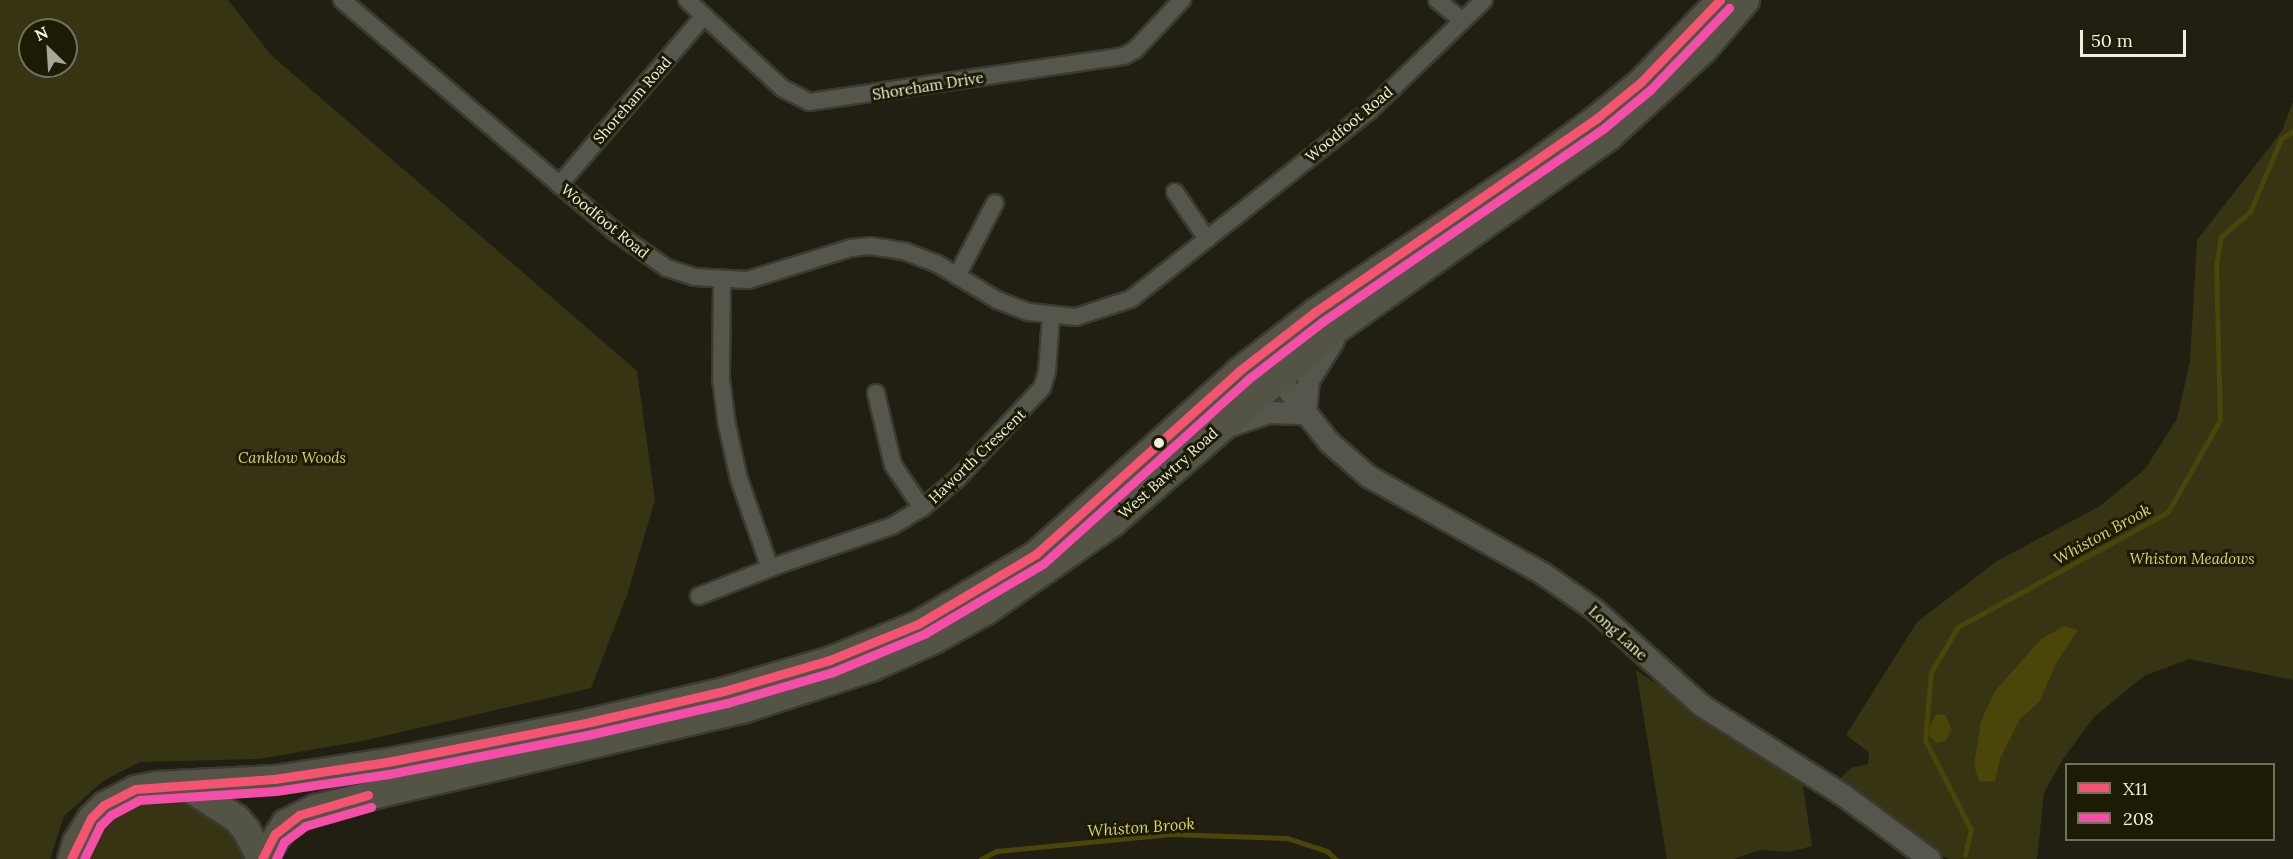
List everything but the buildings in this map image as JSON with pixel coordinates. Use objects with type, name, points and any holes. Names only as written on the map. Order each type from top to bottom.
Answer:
[{"type":"main road","name":"West Bawtry Road","points":[[71,859],[82,831],[104,805],[135,789],[182,784],[236,784],[379,763],[724,691],[830,660],[918,624],[1036,554],[1205,403],[1315,312],[1535,164],[1641,82],[1720,0]]},
{"type":"main road","name":"West Bawtry Road","points":[[262,859],[275,834],[299,815],[364,796],[742,709],[872,667],[934,639],[1056,564],[1112,522],[1277,376],[1349,320],[1608,136],[1704,48],[1745,0]]},
{"type":"main road","name":"West Bawtry Road","points":[[379,763],[412,773],[423,784]]},
{"type":"main road","points":[[182,784],[236,818],[246,830],[262,859]]},
{"type":"street","name":"Woodfoot Road","points":[[342,0],[645,255],[694,277],[722,281],[748,280],[851,248],[871,246],[904,251],[957,276],[997,300],[1051,316],[1076,317],[1131,299],[1368,112],[1484,0]]},
{"type":"street","name":"Shoreham Drive","points":[[687,0],[782,88],[809,102],[824,102],[1124,56],[1135,50],[1182,0]]},
{"type":"street","points":[[1437,0],[1463,21]]},
{"type":"street","name":"Shoreham Road","points":[[559,184],[704,16]]},
{"type":"street","points":[[1175,192],[1208,239]]},
{"type":"street","points":[[957,276],[995,203]]},
{"type":"street","points":[[722,281],[721,379],[727,425],[739,479],[770,568]]},
{"type":"street","name":"Haworth Crescent","points":[[699,596],[770,568],[862,538],[922,508],[957,479],[1033,401],[1047,372],[1051,316]]},
{"type":"street","points":[[1211,435],[1253,416],[1305,413],[1305,393],[1314,367],[1349,320]]},
{"type":"street","points":[[1205,403],[1236,385],[1277,376]]},
{"type":"street","name":"Long Lane","points":[[1277,376],[1329,442],[1368,476],[1542,573],[1594,609],[1701,705],[1842,794],[1930,859]]},
{"type":"street","points":[[876,393],[893,465],[922,508]]},
{"type":"green space","name":"Canklow Woods","points":[[0,0],[228,0],[271,55],[637,371],[655,500],[627,595],[591,688],[362,741],[259,759],[140,762],[103,781],[64,816],[50,859],[0,859]]},
{"type":"green space","name":"Whiston Meadows","points":[[2293,101],[2293,680],[2189,659],[2144,676],[2094,717],[2063,759],[2044,793],[2037,859],[1949,859],[1929,850],[1839,780],[1851,768],[1868,764],[1869,752],[1846,735],[1917,622],[1997,561],[2100,506],[2145,469],[2177,419],[2190,361],[2197,240],[2282,131]]},
{"type":"green space","points":[[1636,670],[1802,780],[1812,846],[1790,852],[1760,850],[1733,859],[1667,859]]},
{"type":"green space","points":[[169,795],[196,800],[237,834],[248,859],[85,859],[98,829],[118,810],[142,798]]},
{"type":"shaded area","points":[[2064,626],[2078,630],[2058,660],[2039,702],[2020,719],[2000,759],[1995,781],[1979,782],[1974,765],[1981,721],[1995,691],[2041,639]]},
{"type":"shaded area","points":[[1945,714],[1952,730],[1945,741],[1936,743],[1929,735],[1930,725],[1936,715]]},
{"type":"waterway","name":"Whiston Brook","points":[[1965,855],[1971,830],[1925,740],[1931,672],[1958,627],[2168,512],[2220,420],[2216,267],[2221,237],[2250,212],[2281,139],[2293,131]]},
{"type":"waterway","name":"Whiston Brook","points":[[981,859],[997,851],[1170,834],[1287,838],[1327,851],[1336,859]]},
{"type":"transit line","name":"X11","points":[[71,859],[91,818],[104,805],[135,789],[274,779],[387,762],[590,722],[724,691],[830,660],[918,624],[1036,554],[1239,371],[1315,312],[1597,118],[1641,82],[1720,0]]},
{"type":"transit line","name":"208","points":[[84,859],[100,826],[111,815],[139,800],[276,791],[389,774],[592,734],[727,703],[833,672],[924,634],[1043,564],[1247,380],[1322,322],[1604,128],[1650,90],[1729,8]]},
{"type":"transit line","name":"X11","points":[[262,859],[275,834],[299,815],[368,795]]},
{"type":"transit line","name":"208","points":[[276,859],[284,842],[305,826],[371,807]]}]
